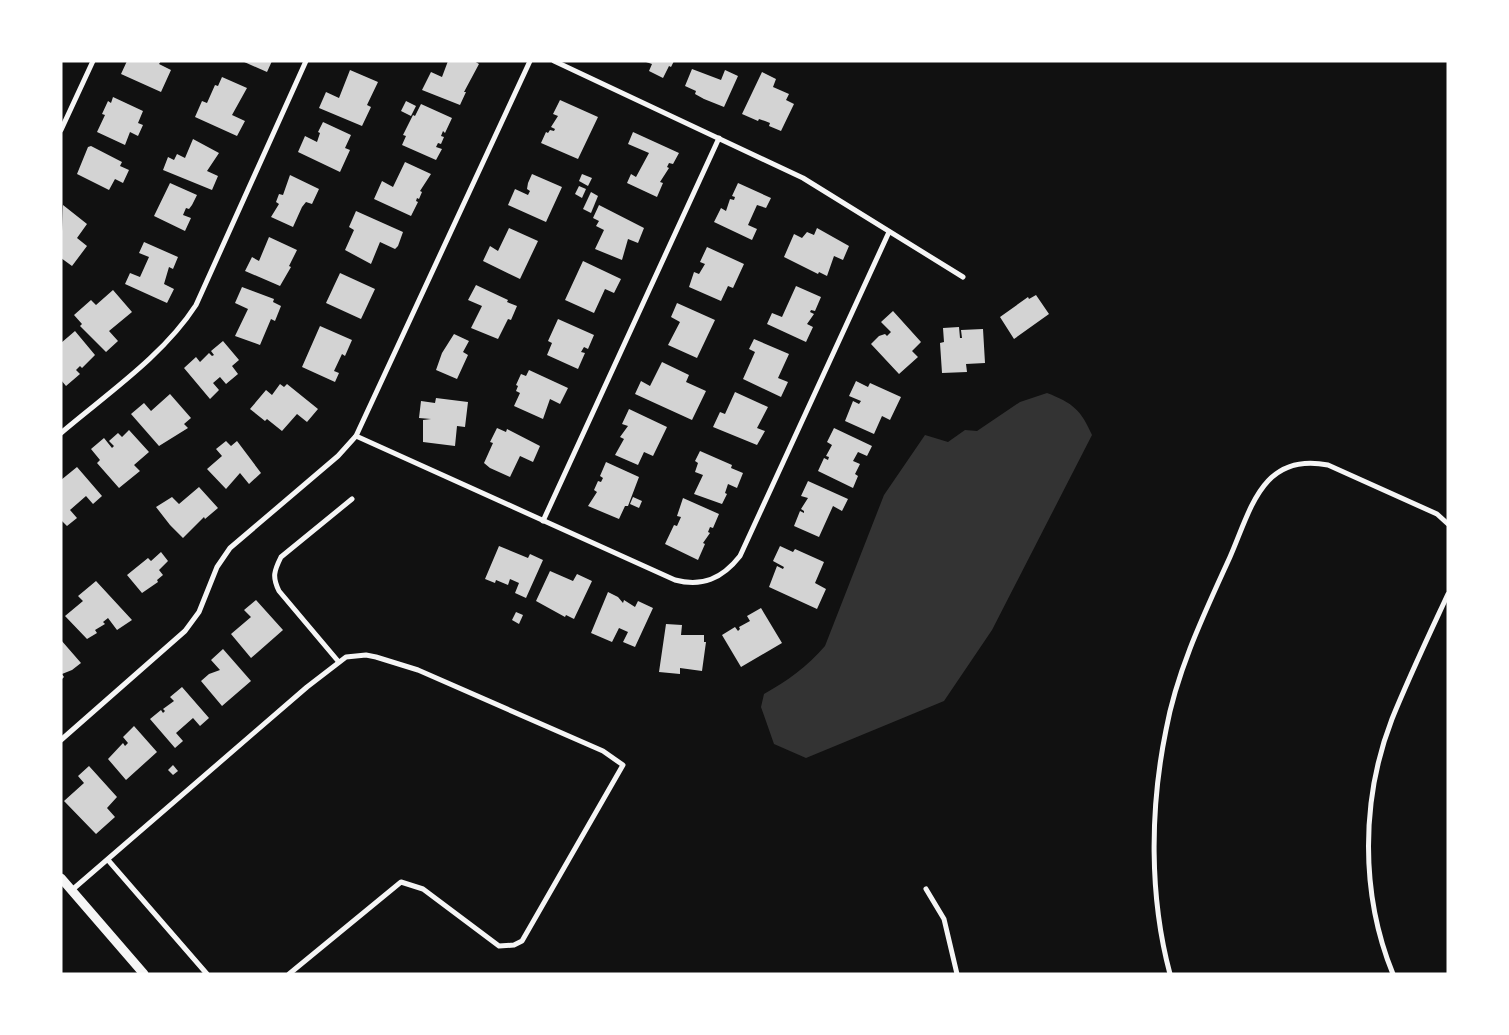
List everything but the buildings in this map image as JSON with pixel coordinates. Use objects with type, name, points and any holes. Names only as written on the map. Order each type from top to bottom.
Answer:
[{"type":"street","points":[[61,130],[93,61]]},
{"type":"street","points":[[61,433],[159,349],[185,321],[196,305],[306,61]]},
{"type":"street","points":[[61,740],[185,631],[199,612],[217,567],[230,548],[338,456],[356,436],[530,61]]},
{"type":"street","points":[[554,61],[803,178],[963,277]]},
{"type":"street","points":[[543,520],[719,138]]},
{"type":"street","points":[[356,436],[675,580],[702,583],[716,578],[731,567],[740,556],[889,232]]},
{"type":"street","points":[[1170,974],[1163,948],[1154,858],[1157,800],[1166,730],[1189,653],[1259,492],[1274,474],[1292,464],[1311,462],[1328,465],[1437,514],[1448,524]]},
{"type":"street","points":[[338,661],[279,591],[273,580],[274,570],[281,557],[352,499]]},
{"type":"street","points":[[1393,974],[1384,951],[1374,907],[1369,866],[1368,819],[1376,770],[1392,720],[1448,594]]},
{"type":"street","points":[[72,890],[338,661],[346,657],[366,655],[418,670],[603,751],[623,765],[522,941],[514,945],[499,946],[423,889],[401,882],[290,974]]},
{"type":"street","points":[[108,860],[207,974]]},
{"type":"street","points":[[61,878],[144,974]]},
{"type":"street","points":[[926,889],[944,919],[957,974]]},
{"type":"shaded area","points":[[1047,393],[1075,408],[1084,419],[1092,435],[992,630],[944,701],[806,758],[774,744],[761,707],[764,694],[796,673],[825,646],[884,495],[925,435],[948,442],[965,430],[977,431],[1020,402]]}]
